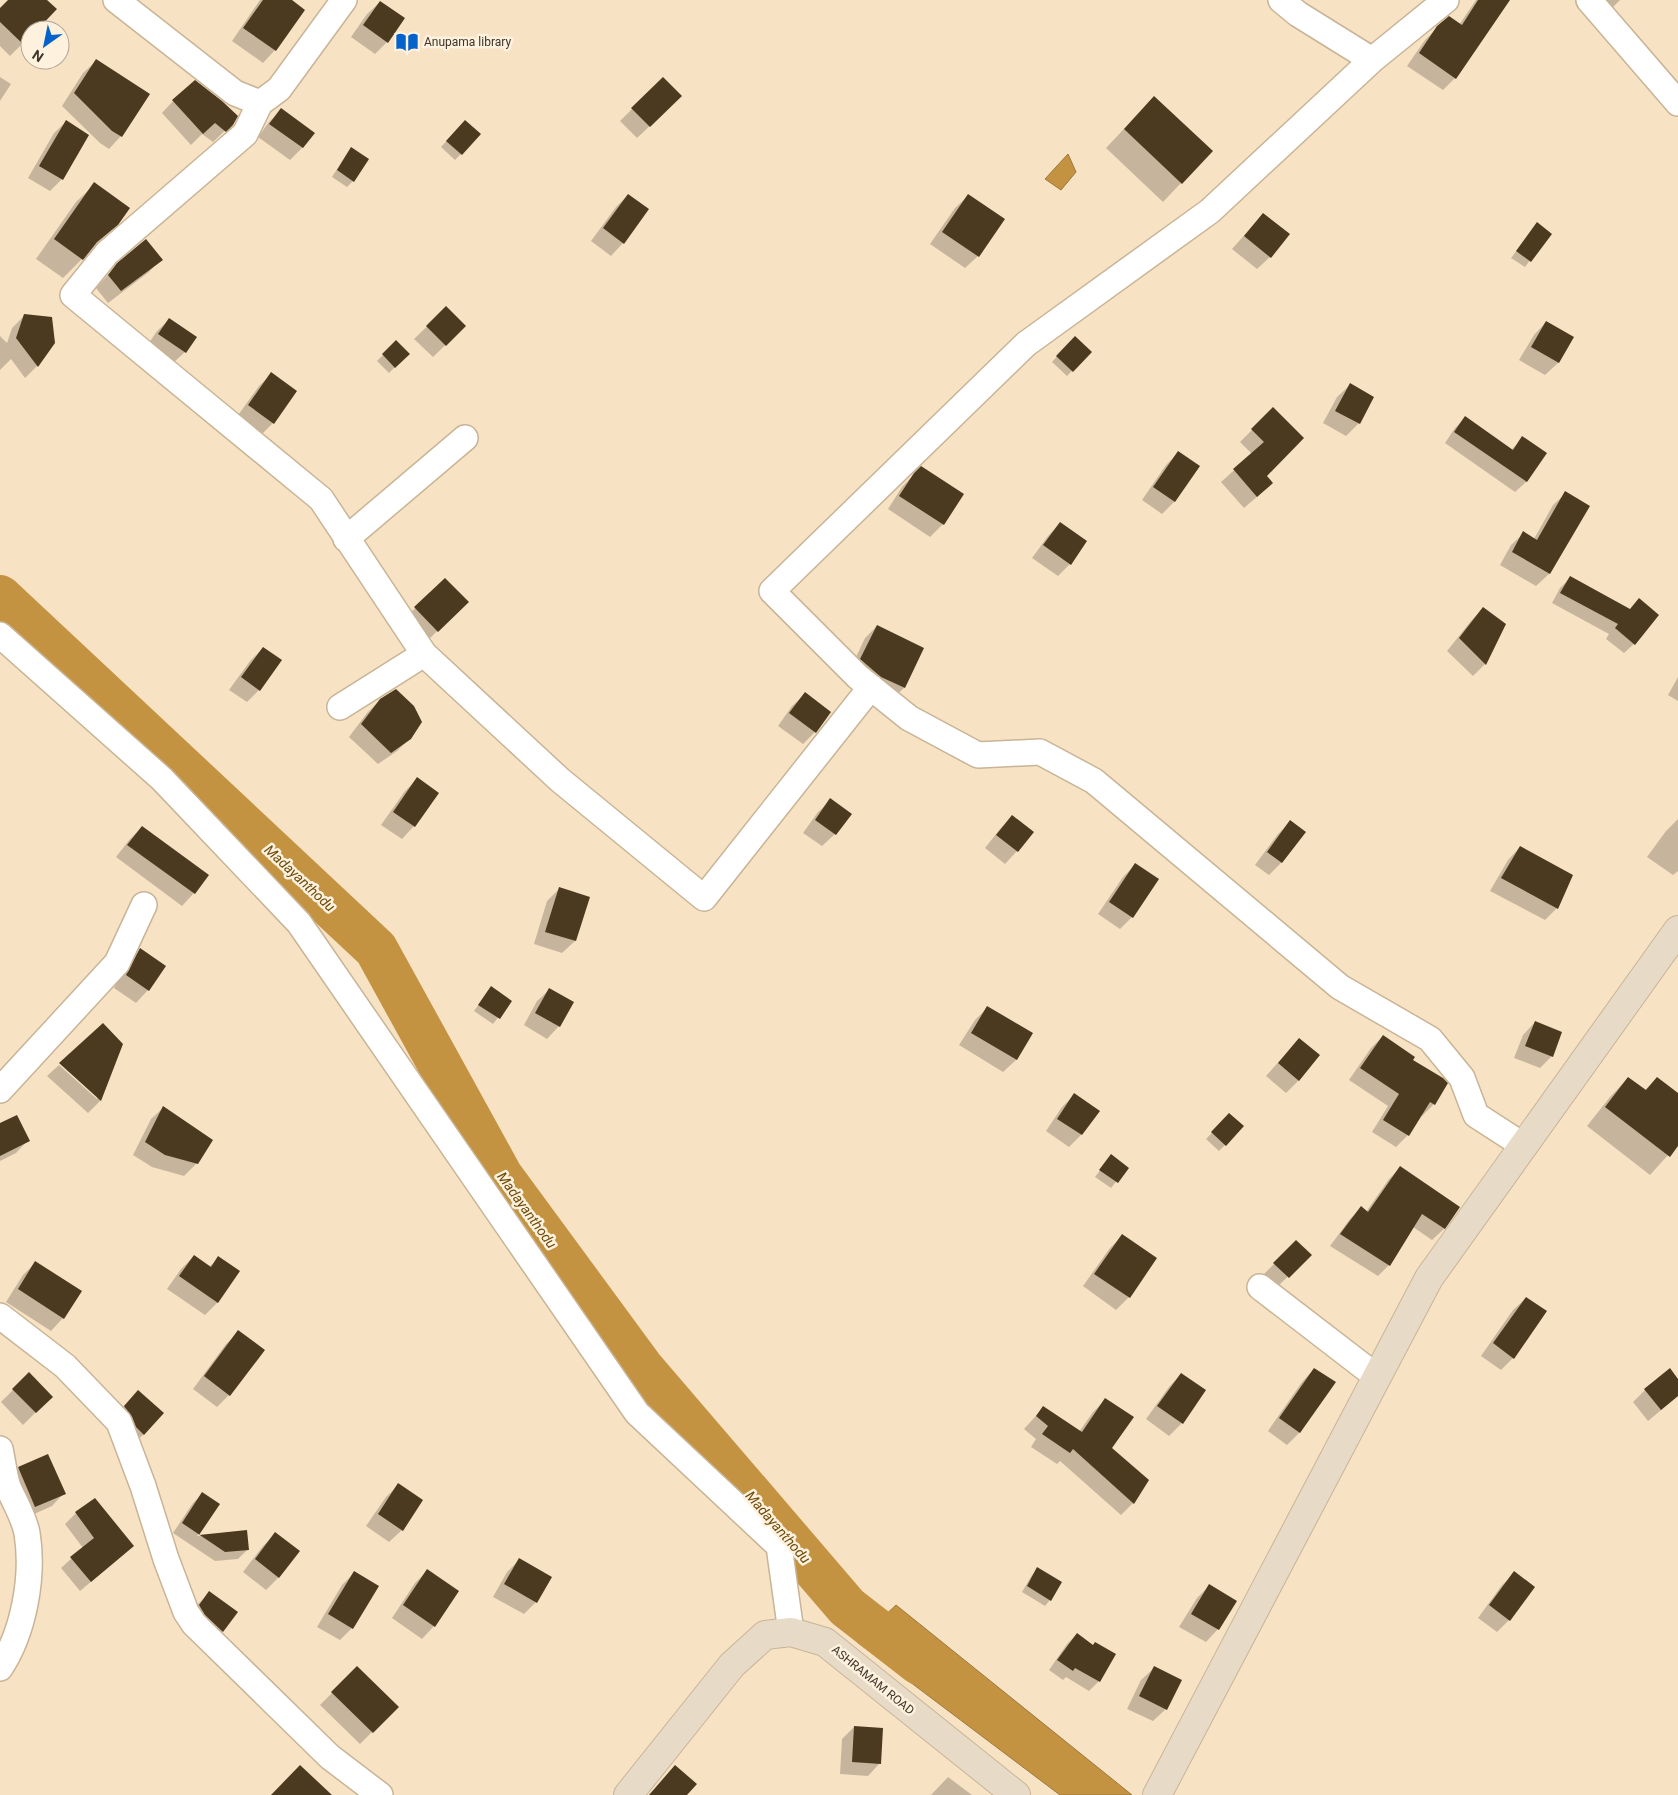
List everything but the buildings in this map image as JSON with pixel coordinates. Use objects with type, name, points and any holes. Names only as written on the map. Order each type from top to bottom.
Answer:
[{"type":"main road","points":[[1157,1795],[1429,1278],[1678,930]]},
{"type":"main road","name":"ASHRAMAM ROAD","points":[[628,1795],[732,1665],[765,1636],[791,1632],[825,1642],[1016,1795]]},
{"type":"street","points":[[116,0],[235,93],[260,103]]},
{"type":"street","points":[[344,0],[278,89],[260,103],[245,134],[107,253],[73,295],[321,500],[424,654],[560,780],[704,898],[871,687]]},
{"type":"street","points":[[1281,0],[1298,14],[1372,60]]},
{"type":"street","points":[[1446,0],[1372,60],[1210,211],[1026,344],[772,591],[858,677],[909,718],[978,755],[1040,752],[1094,781],[1340,987],[1430,1040],[1462,1078],[1476,1115],[1524,1146]]},
{"type":"street","points":[[1589,0],[1678,103]]},
{"type":"street","points":[[346,539],[465,438]]},
{"type":"street","points":[[0,634],[162,779],[299,923],[638,1413],[779,1546],[791,1632]]},
{"type":"street","points":[[340,707],[424,654]]},
{"type":"street","points":[[0,1090],[117,963],[144,904]]},
{"type":"street","points":[[1260,1287],[1377,1377]]},
{"type":"street","points":[[0,1316],[65,1366],[120,1422],[144,1486],[166,1559],[186,1612],[194,1624],[330,1757],[380,1795]]},
{"type":"street","points":[[0,1450],[7,1484],[27,1531],[29,1569],[25,1604],[9,1654],[0,1668]]},
{"type":"shaded area","points":[[1068,154],[1076,172],[1061,190],[1045,179]]},
{"type":"shaded area","points":[[896,1605],[1132,1795],[1060,1795],[857,1642]]},
{"type":"waterway","name":"Madayanthodu","points":[[0,597],[376,949],[501,1176],[642,1368],[847,1607],[919,1663]]},
{"type":"place","name":"Anupama library","points":[[407,42]]}]
